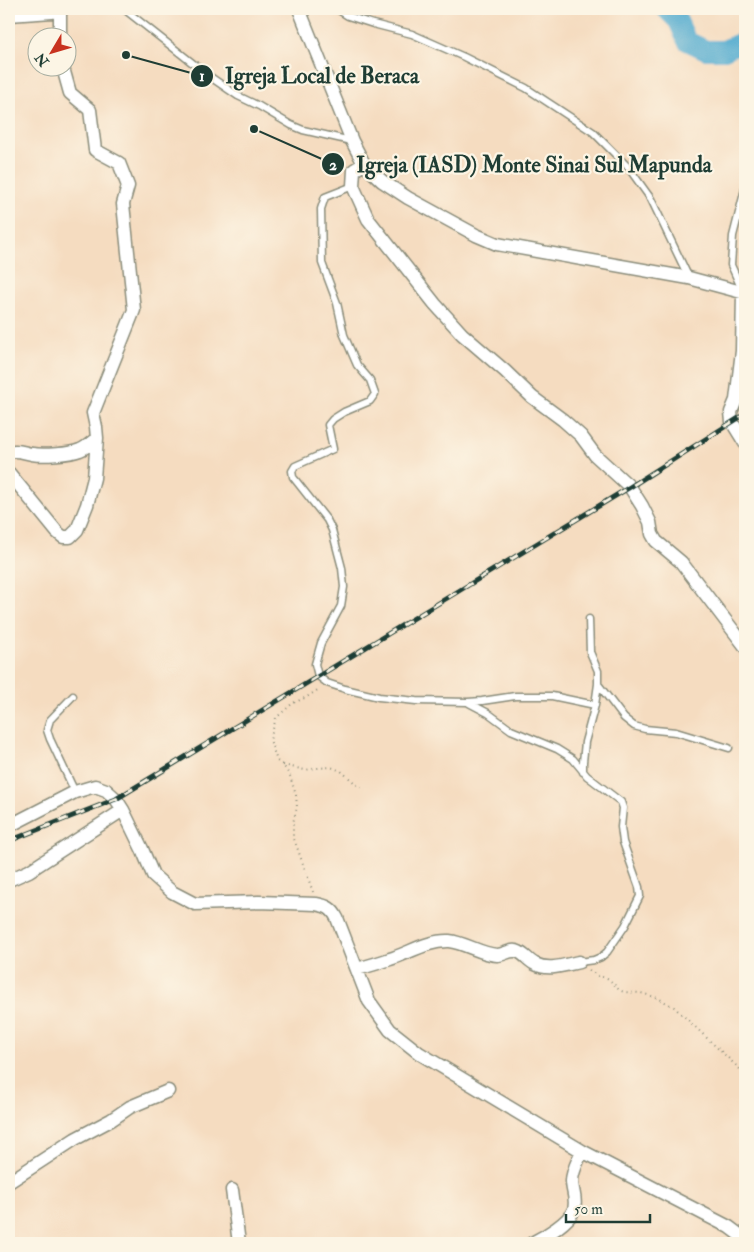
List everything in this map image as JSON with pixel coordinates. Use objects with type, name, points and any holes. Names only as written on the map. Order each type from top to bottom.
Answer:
[{"type":"street","points":[[9,15],[52,12],[62,9],[61,28]]},
{"type":"street","points":[[299,9],[352,141],[364,164],[382,181],[408,198],[476,236],[497,244],[689,278],[744,292],[740,396],[731,412],[732,422],[745,443]]},
{"type":"street","points":[[9,473],[57,532],[63,537],[70,536],[77,530],[87,505],[94,478],[97,438],[93,413],[134,310],[123,204],[128,186],[119,163],[94,150],[90,110],[70,93],[66,78]]},
{"type":"street","points":[[364,164],[354,170],[353,186],[368,219],[440,310],[462,334],[532,397],[581,436],[595,455],[630,487],[650,522],[652,534],[656,541],[681,562],[745,646]]},
{"type":"street","points":[[9,452],[13,450],[38,454],[70,452],[82,450],[97,438]]},
{"type":"street","points":[[9,826],[75,792],[95,786],[106,790],[116,799],[153,875],[172,892],[195,904],[259,902],[324,905],[332,910],[337,918],[369,1001],[390,1030],[419,1053],[582,1151],[728,1227],[745,1239]]},
{"type":"street","points":[[9,880],[29,871],[123,810]]},
{"type":"street","points":[[357,969],[432,943],[448,941],[486,953],[500,955],[512,950],[520,952],[532,962],[542,967],[553,968],[580,962]]},
{"type":"street","points":[[9,1182],[75,1139],[111,1120],[130,1107],[168,1091]]},
{"type":"street","points":[[532,1243],[569,1218],[574,1209],[576,1201],[572,1181],[573,1172],[582,1151]]},
{"type":"street","points":[[232,1190],[239,1243]]},
{"type":"lane","points":[[124,9],[209,76],[238,96],[303,130],[352,141]]},
{"type":"lane","points":[[337,9],[348,16],[412,34],[464,57],[526,88],[593,132],[628,167],[651,199],[689,278]]},
{"type":"lane","points":[[353,186],[325,197],[321,209],[322,263],[337,303],[344,336],[357,365],[370,380],[375,394],[370,401],[344,412],[328,424],[333,449],[295,466],[292,471],[293,477],[327,520],[332,530],[342,568],[344,587],[340,606],[321,643],[315,664],[318,676],[327,683],[345,689],[379,697],[416,701],[468,702],[515,696],[552,696],[595,705]]},
{"type":"lane","points":[[744,292],[730,265],[733,236],[745,189]]},
{"type":"lane","points":[[584,773],[585,742],[595,705],[598,684],[598,671],[590,652],[589,619]]},
{"type":"lane","points":[[598,684],[624,718],[634,726],[676,732],[729,748]]},
{"type":"lane","points":[[73,696],[50,720],[47,730],[75,792]]},
{"type":"lane","points":[[468,702],[488,713],[511,730],[557,749],[573,759],[584,773],[621,802],[623,808],[622,842],[639,887],[640,896],[625,926],[607,952],[594,960],[580,962]]},
{"type":"path","points":[[327,683],[307,697],[294,703],[276,718],[270,740],[277,761],[283,765],[305,770],[331,767],[341,771],[363,790]]},
{"type":"path","points":[[283,765],[290,776],[296,795],[293,836],[316,904]]},
{"type":"path","points":[[580,962],[598,976],[607,978],[619,990],[658,998],[674,1007],[745,1074]]},
{"type":"waterway","points":[[666,9],[678,21],[687,41],[706,50],[724,50],[742,42],[745,43]]},
{"type":"railway","points":[[9,841],[116,799],[630,487],[745,414]]},
{"type":"place","name":"Igreja Local de Beraca","points":[[126,55]]},
{"type":"place","name":"Igreja (IASD) Monte Sinai Sul Mapunda","points":[[254,129]]}]
